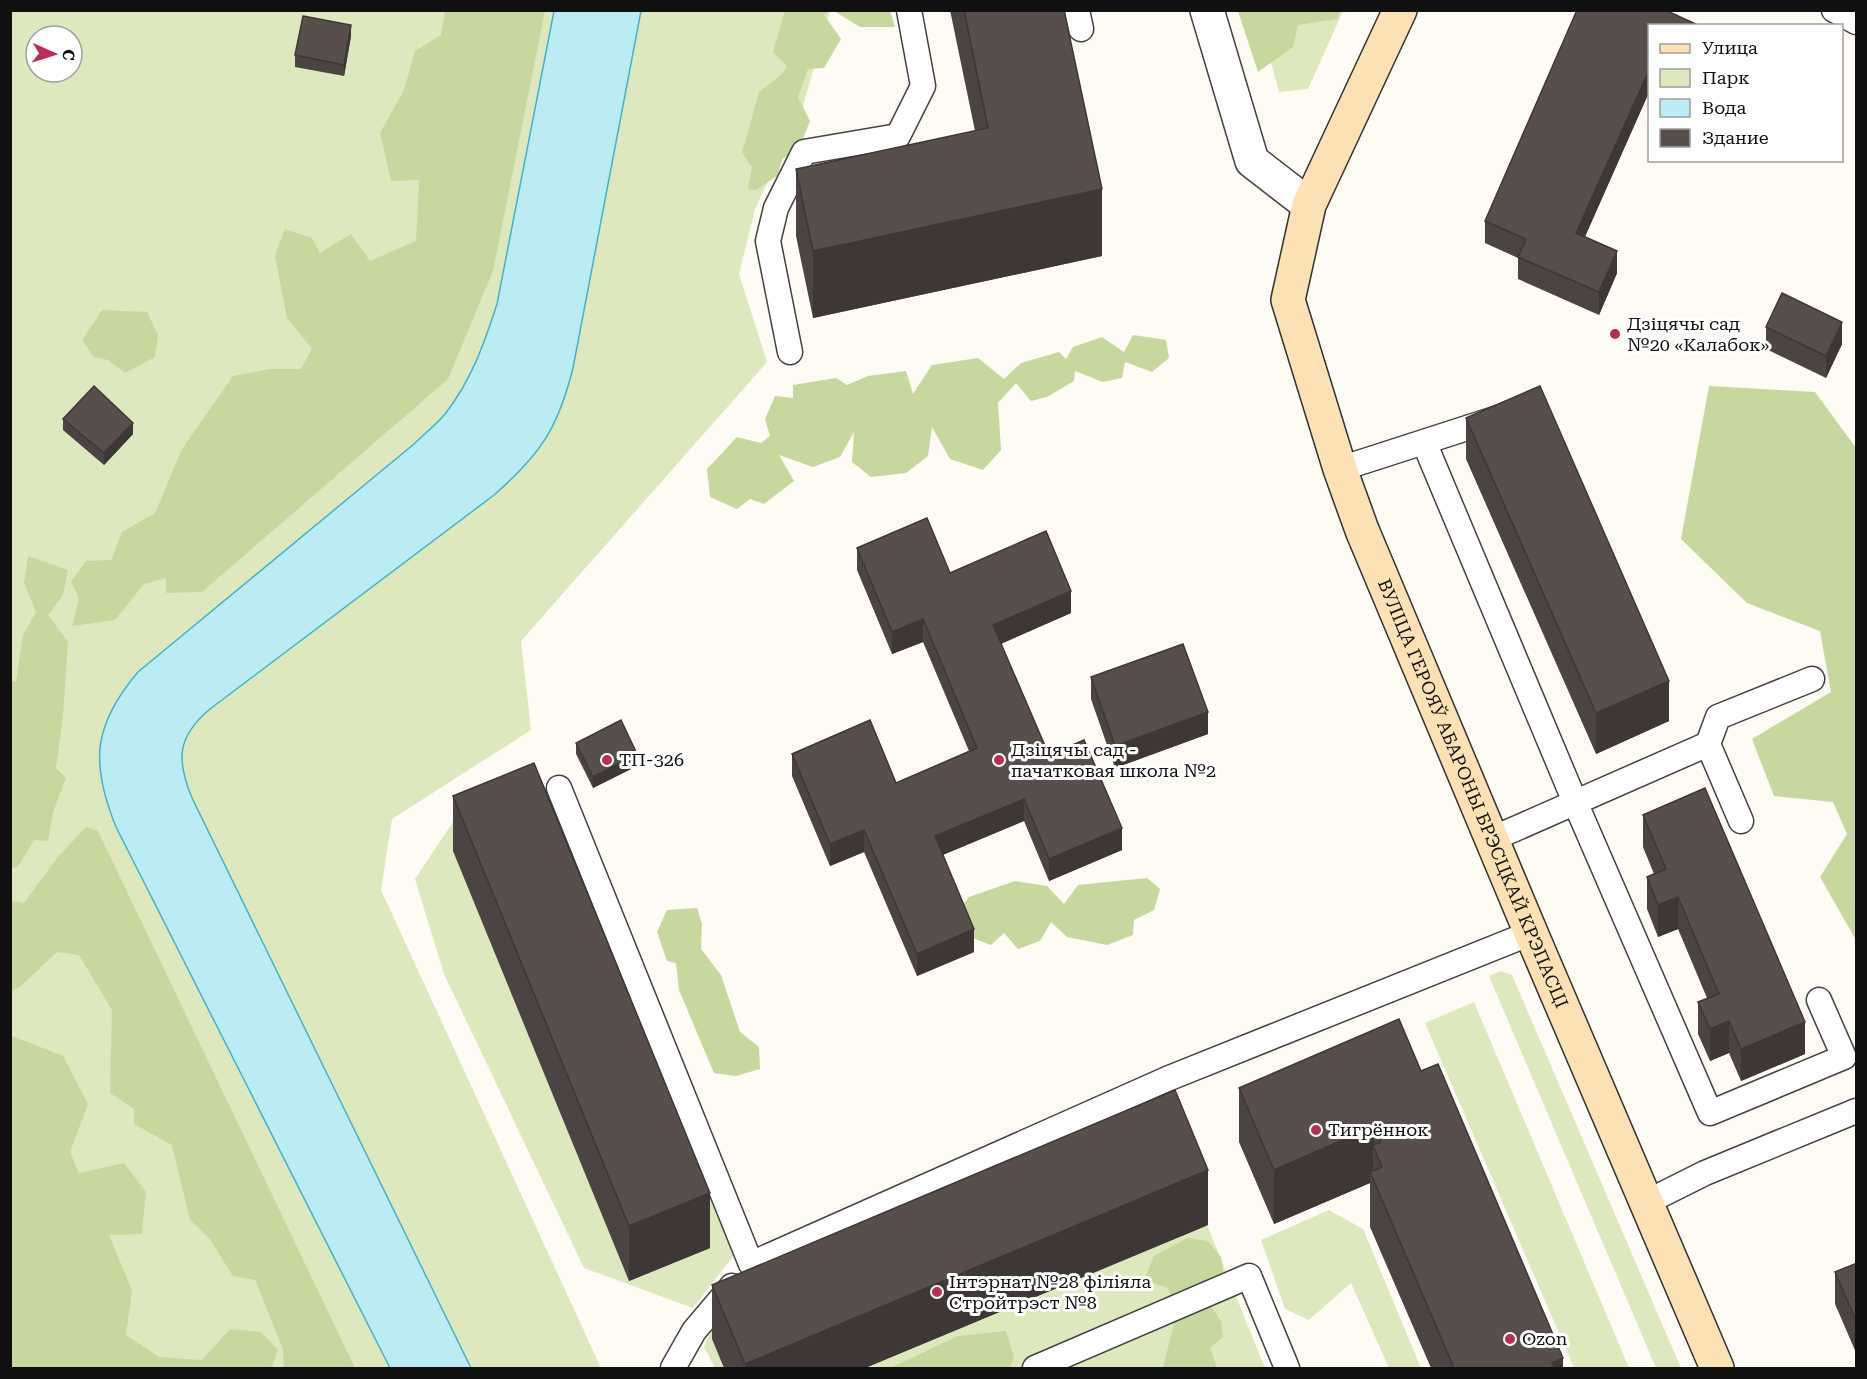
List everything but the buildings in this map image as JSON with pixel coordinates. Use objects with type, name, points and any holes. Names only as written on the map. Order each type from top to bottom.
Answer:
[{"type":"main road","name":"ВУЛІЦА ГЕРОЯЎ АБАРОНЫ БРЭСЦКАЙ КРЭПАСЦІ","points":[[1400,10],[1309,205],[1288,300],[1340,469],[1362,530],[1531,933],[1718,1368]]},
{"type":"street","points":[[1207,10],[1252,161],[1309,205]]},
{"type":"lane","points":[[790,352],[768,241],[776,208],[804,153],[898,136],[923,86],[909,10]]},
{"type":"lane","points":[[1834,10],[1857,22]]},
{"type":"lane","points":[[1340,469],[1514,413]]},
{"type":"lane","points":[[1424,442],[1575,802],[1710,1113],[1844,1058],[1819,1000]]},
{"type":"lane","points":[[1741,821],[1708,744],[1718,717],[1812,678]]},
{"type":"lane","points":[[1492,839],[1708,744]]},
{"type":"lane","points":[[559,788],[751,1264]]},
{"type":"lane","points":[[673,1368],[694,1331],[751,1264],[1167,1079],[1531,933]]},
{"type":"lane","points":[[1647,1202],[1705,1173],[1857,1111]]},
{"type":"lane","points":[[1035,1368],[1249,1276],[1287,1368]]},
{"type":"green space","points":[[1238,10],[1340,11],[1337,19],[1298,25],[1293,47],[1258,72]]},
{"type":"green space","points":[[10,11],[830,11],[803,106],[755,209],[739,274],[767,362],[521,641],[531,730],[392,819],[381,890],[601,1368],[11,1368]]},
{"type":"green space","points":[[445,11],[545,11],[493,271],[448,379],[202,592],[166,593],[166,578],[144,584],[115,620],[72,626],[79,598],[71,582],[86,561],[111,560],[122,532],[155,513],[182,449],[233,376],[270,369],[301,369],[312,349],[287,318],[275,256],[285,229],[312,238],[320,253],[351,234],[370,261],[416,241],[419,180],[391,181],[380,133],[404,90],[415,51],[441,35]]},
{"type":"green space","points":[[785,11],[829,11],[824,15],[841,39],[824,68],[808,69],[798,97],[810,121],[796,156],[783,158],[777,176],[756,190],[748,189],[752,167],[742,153],[759,92],[781,75],[787,66],[773,52]]},
{"type":"green space","points":[[834,11],[890,11],[895,27],[860,27]]},
{"type":"green space","points":[[1257,11],[1343,11],[1308,89],[1279,92]]},
{"type":"green space","points":[[102,310],[147,312],[158,335],[155,357],[125,373],[108,360],[94,357],[82,340]]},
{"type":"green space","points":[[1133,335],[1166,340],[1169,358],[1152,372],[1125,362],[1122,378],[1103,382],[1075,371],[1074,381],[1047,397],[1031,401],[1016,383],[998,403],[1001,450],[983,470],[950,459],[932,427],[928,456],[906,473],[871,477],[852,462],[854,432],[840,457],[813,467],[779,455],[794,481],[764,504],[750,499],[737,509],[710,497],[707,469],[737,437],[761,443],[770,436],[765,419],[775,396],[793,398],[793,385],[836,378],[847,385],[868,376],[906,371],[913,394],[932,365],[978,358],[1004,379],[1021,363],[1059,352],[1066,359],[1073,347],[1102,337],[1124,352]]},
{"type":"green space","points":[[1709,386],[1815,392],[1856,448],[1856,940],[1820,877],[1847,834],[1833,802],[1774,796],[1752,739],[1831,692],[1820,631],[1747,603],[1681,539]]},
{"type":"green space","points":[[28,556],[68,570],[63,595],[48,615],[68,642],[63,716],[56,768],[66,778],[53,812],[48,841],[34,840],[18,867],[11,868],[11,682],[16,681],[23,635],[36,612],[24,583]]},
{"type":"green space","points":[[548,803],[734,1255],[693,1308],[584,1268],[444,974],[415,879],[459,813]]},
{"type":"green space","points":[[86,827],[98,831],[355,1368],[284,1368],[283,1349],[255,1280],[233,1276],[209,1238],[190,1220],[172,1145],[134,1124],[134,1109],[110,1093],[112,1010],[79,955],[57,952],[21,986],[11,991],[11,901],[24,903],[57,858]]},
{"type":"green space","points":[[1147,878],[1160,889],[1154,910],[1134,920],[1133,935],[1107,945],[1067,937],[1051,922],[1040,941],[1018,949],[1004,933],[991,945],[970,937],[959,910],[969,897],[1015,881],[1047,886],[1064,904],[1078,885]]},
{"type":"green space","points":[[697,908],[702,924],[701,949],[721,975],[740,1032],[759,1047],[760,1069],[736,1076],[714,1073],[679,990],[676,963],[667,961],[657,932],[667,910]]},
{"type":"green space","points":[[1501,971],[1512,975],[1681,1368],[1656,1368],[1489,976]]},
{"type":"green space","points":[[1474,1002],[1629,1368],[1574,1368],[1425,1023]]},
{"type":"green space","points":[[10,1035],[63,1056],[88,1104],[70,1152],[79,1173],[124,1163],[146,1192],[142,1234],[109,1235],[132,1290],[126,1335],[159,1357],[202,1360],[230,1329],[261,1332],[278,1350],[271,1368],[11,1368]]},
{"type":"green space","points":[[1159,1106],[1265,1368],[715,1368],[704,1347],[725,1296]]},
{"type":"green space","points":[[1329,1210],[1363,1229],[1421,1368],[1389,1368],[1351,1283],[1309,1320],[1285,1309],[1261,1240]]},
{"type":"green space","points":[[1187,1238],[1208,1241],[1221,1257],[1225,1286],[1208,1302],[1221,1321],[1223,1337],[1210,1348],[1217,1368],[1163,1368],[1176,1315],[1168,1288],[1144,1280],[1154,1256]]},
{"type":"green space","points":[[1006,1331],[1014,1357],[1010,1368],[890,1368],[958,1336]]},
{"type":"water","points":[[554,11],[641,11],[573,368],[554,424],[536,453],[494,495],[210,709],[191,729],[183,749],[183,772],[192,798],[471,1368],[390,1368],[116,827],[102,783],[100,745],[104,727],[112,710],[138,672],[414,444],[441,418],[462,389],[482,348],[497,304]]},
{"type":"place","name":"Дзіцячы сад №20 «Калабок»","points":[[1615,334]]},
{"type":"place","name":"ТП-326","points":[[607,760]]},
{"type":"place","name":"Дзіцячы сад - пачатковая школа №2","points":[[999,760]]},
{"type":"place","name":"Тигрённок","points":[[1316,1130]]},
{"type":"place","name":"Інтэрнат №28 фiлiяла Стройтрэст №8","points":[[937,1292]]},
{"type":"place","name":"Ozon","points":[[1510,1339]]}]
